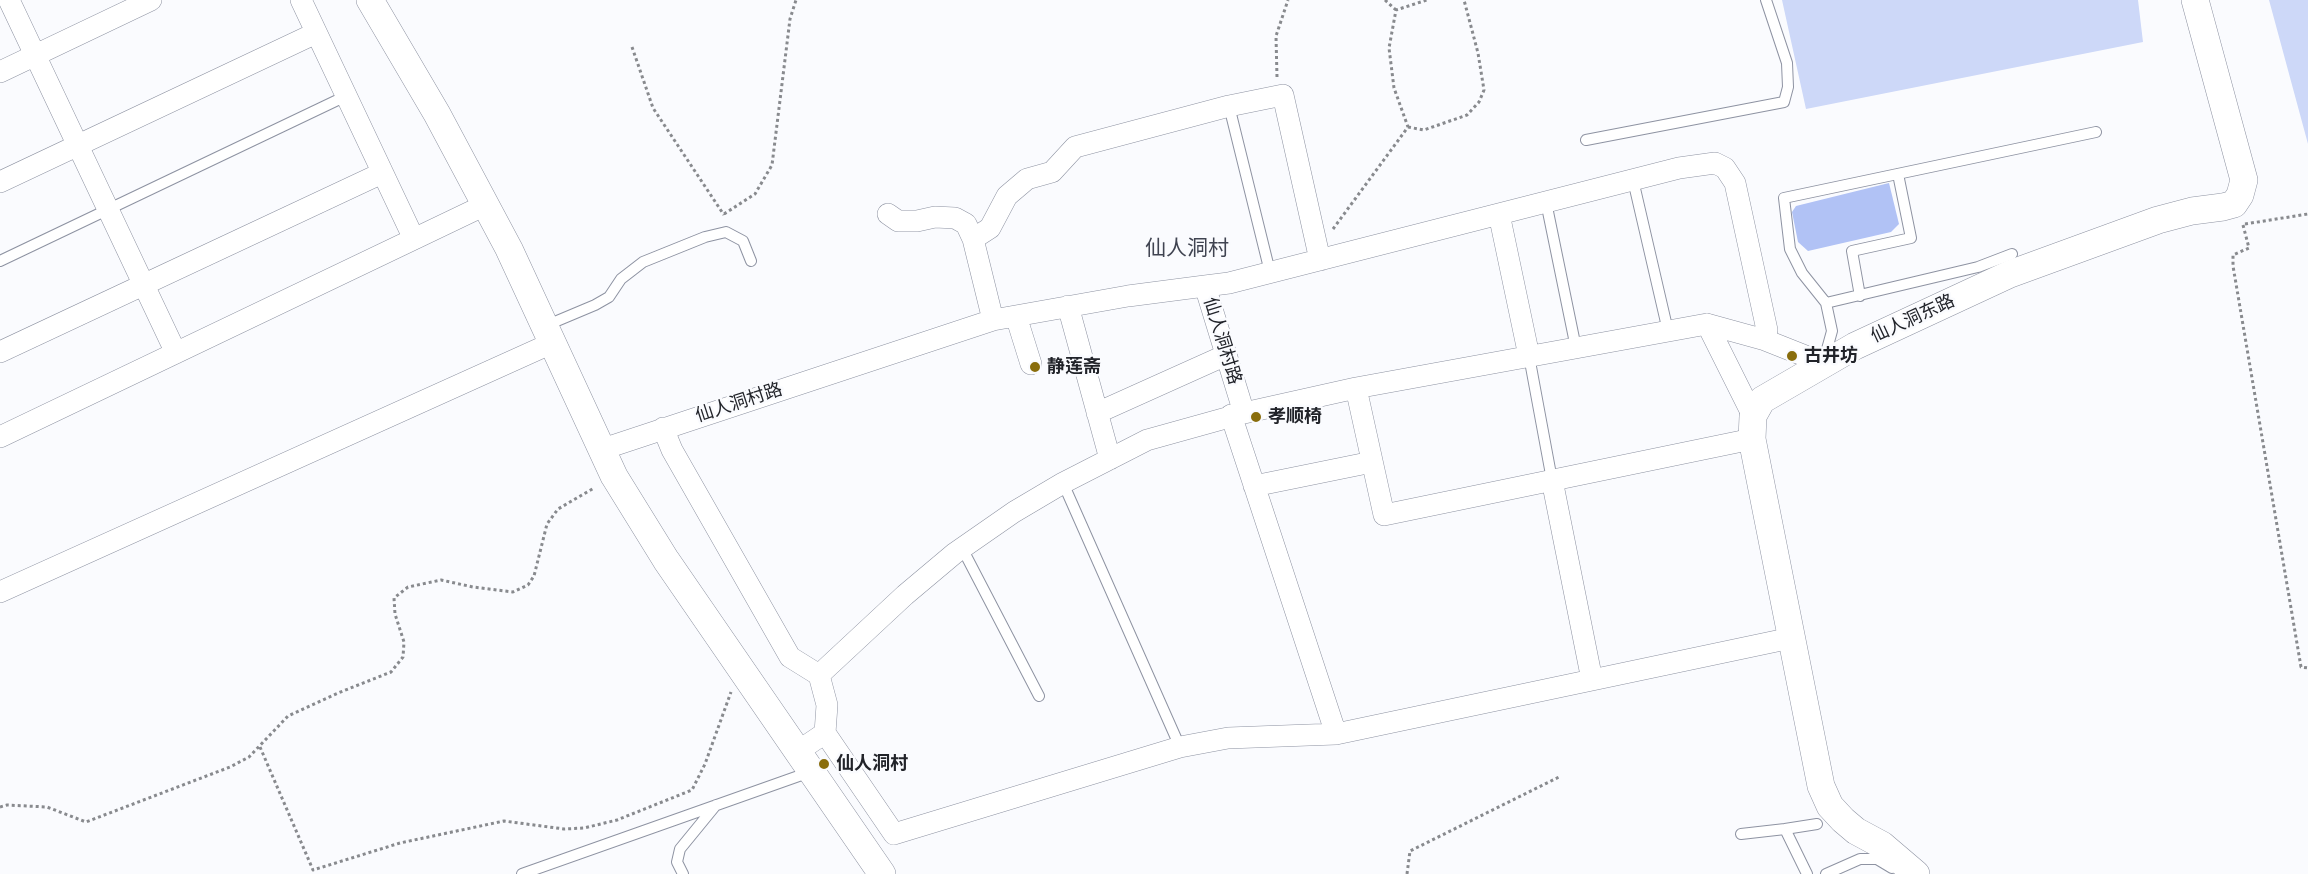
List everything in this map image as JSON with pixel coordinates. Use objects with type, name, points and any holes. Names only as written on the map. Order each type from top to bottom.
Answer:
[{"type":"street","points":[[9,0],[176,353]]},
{"type":"street","points":[[0,72],[151,0]]},
{"type":"street","points":[[300,0],[414,239]]},
{"type":"street","points":[[370,0],[437,114],[485,205],[614,476],[666,560],[882,874]]},
{"type":"street","name":"仙人洞东路","points":[[1752,428],[1762,400],[1855,345],[2010,274],[2158,220],[2192,211],[2234,204],[2240,195],[2244,180],[2195,0]]},
{"type":"street","points":[[0,182],[316,33]]},
{"type":"street","points":[[973,238],[990,228],[1007,196],[1027,179],[1052,172],[1075,147],[1229,106],[1283,95],[1318,252]]},
{"type":"street","points":[[1205,286],[1229,283],[1270,272],[1318,252],[1498,214],[1679,168],[1715,163],[1725,168],[1735,183],[1767,330],[1765,340]]},
{"type":"street","points":[[0,352],[382,173]]},
{"type":"street","points":[[0,438],[485,205]]},
{"type":"street","points":[[888,214],[898,221],[917,221],[935,217],[955,218],[966,224],[973,238],[993,320]]},
{"type":"street","points":[[1498,214],[1529,356]]},
{"type":"street","name":"仙人洞村路","points":[[600,450],[993,320],[1068,306],[1205,286],[1226,355],[1254,486],[1336,734]]},
{"type":"street","points":[[1068,306],[1110,459]]},
{"type":"street","points":[[1016,316],[1031,364]]},
{"type":"street","points":[[819,675],[905,595],[962,548],[1014,512],[1063,483],[1147,440],[1237,414],[1356,388],[1707,324],[1765,340],[1823,363]]},
{"type":"street","points":[[1707,324],[1752,428],[1821,786],[1830,806],[1849,825],[1882,845],[1916,874]]},
{"type":"street","points":[[0,592],[548,334]]},
{"type":"street","points":[[1097,412],[1226,355]]},
{"type":"street","points":[[1356,388],[1384,515],[1552,480],[1752,428]]},
{"type":"street","points":[[663,428],[672,450],[789,657],[819,675],[827,705],[825,733],[805,761]]},
{"type":"street","points":[[1254,486],[1372,462]]},
{"type":"street","points":[[1552,480],[1592,680]]},
{"type":"street","points":[[825,733],[894,834],[1180,747],[1228,738],[1336,734],[1791,638]]},
{"type":"lane","points":[[1586,140],[1784,102],[1788,87],[1787,63],[1766,0]]},
{"type":"lane","points":[[0,261],[346,96]]},
{"type":"lane","points":[[1229,106],[1270,272]]},
{"type":"lane","points":[[1823,363],[1832,331],[1826,303],[1802,273],[1790,249],[1784,198],[2096,132]]},
{"type":"lane","points":[[1860,296],[1852,251],[1911,238],[1898,174]]},
{"type":"lane","points":[[1633,180],[1668,331]]},
{"type":"lane","points":[[1546,202],[1576,348]]},
{"type":"lane","points":[[548,334],[609,297],[621,279],[643,262],[705,237],[726,232],[743,241],[752,261]]},
{"type":"lane","points":[[1826,303],[1978,267],[2012,254]]},
{"type":"lane","points":[[1529,356],[1552,480]]},
{"type":"lane","points":[[1063,483],[1180,747]]},
{"type":"lane","points":[[962,548],[1039,696]]},
{"type":"lane","points":[[522,874],[716,805],[805,761]]},
{"type":"lane","points":[[683,874],[677,862],[680,849],[716,805]]},
{"type":"lane","points":[[1741,834],[1817,824]]},
{"type":"lane","points":[[1785,830],[1807,874]]},
{"type":"lane","points":[[1826,874],[1860,859],[1877,859],[1898,874]]},
{"type":"path","points":[[724,214],[755,194],[772,165],[790,19],[796,0]]},
{"type":"path","points":[[1283,95],[1276,72],[1276,36],[1288,0]]},
{"type":"path","points":[[1385,0],[1396,10]]},
{"type":"path","points":[[1396,10],[1427,0]]},
{"type":"path","points":[[1408,127],[1424,130],[1467,115],[1479,102],[1484,90],[1478,53],[1464,0]]},
{"type":"path","points":[[1396,10],[1389,48],[1394,88],[1408,127]]},
{"type":"path","points":[[632,47],[653,108],[724,214],[726,232]]},
{"type":"path","points":[[1318,252],[1408,127]]},
{"type":"path","points":[[2308,214],[2243,224],[2248,248],[2233,255],[2233,266],[2301,667],[2308,668]]},
{"type":"path","points":[[0,807],[7,805],[47,807],[86,822],[230,767],[249,757],[288,716],[391,672],[403,657],[404,642],[395,614],[394,598],[408,587],[441,580],[513,592],[528,585],[534,576],[547,524],[558,509],[614,476]]},
{"type":"path","points":[[260,747],[313,870],[400,843],[504,821],[584,828],[617,820],[692,790],[705,764],[728,698],[741,670]]},
{"type":"path","points":[[1407,874],[1410,851],[1561,776]]},
{"type":"shaded area","points":[[1782,0],[2138,0],[2143,42],[1806,109]]},
{"type":"shaded area","points":[[2269,0],[2308,0],[2308,144]]},
{"type":"shaded area","points":[[1889,183],[1899,224],[1891,232],[1808,251],[1798,242],[1792,212],[1796,206]]},
{"type":"place","name":"古井坊","points":[[1792,356]]},
{"type":"place","name":"静莲斋","points":[[1035,367]]},
{"type":"place","name":"孝顺椅","points":[[1256,417]]},
{"type":"place","name":"仙人洞村","points":[[824,764]]},
{"type":"district","name":"仙人洞村","points":[[1187,249]]}]
